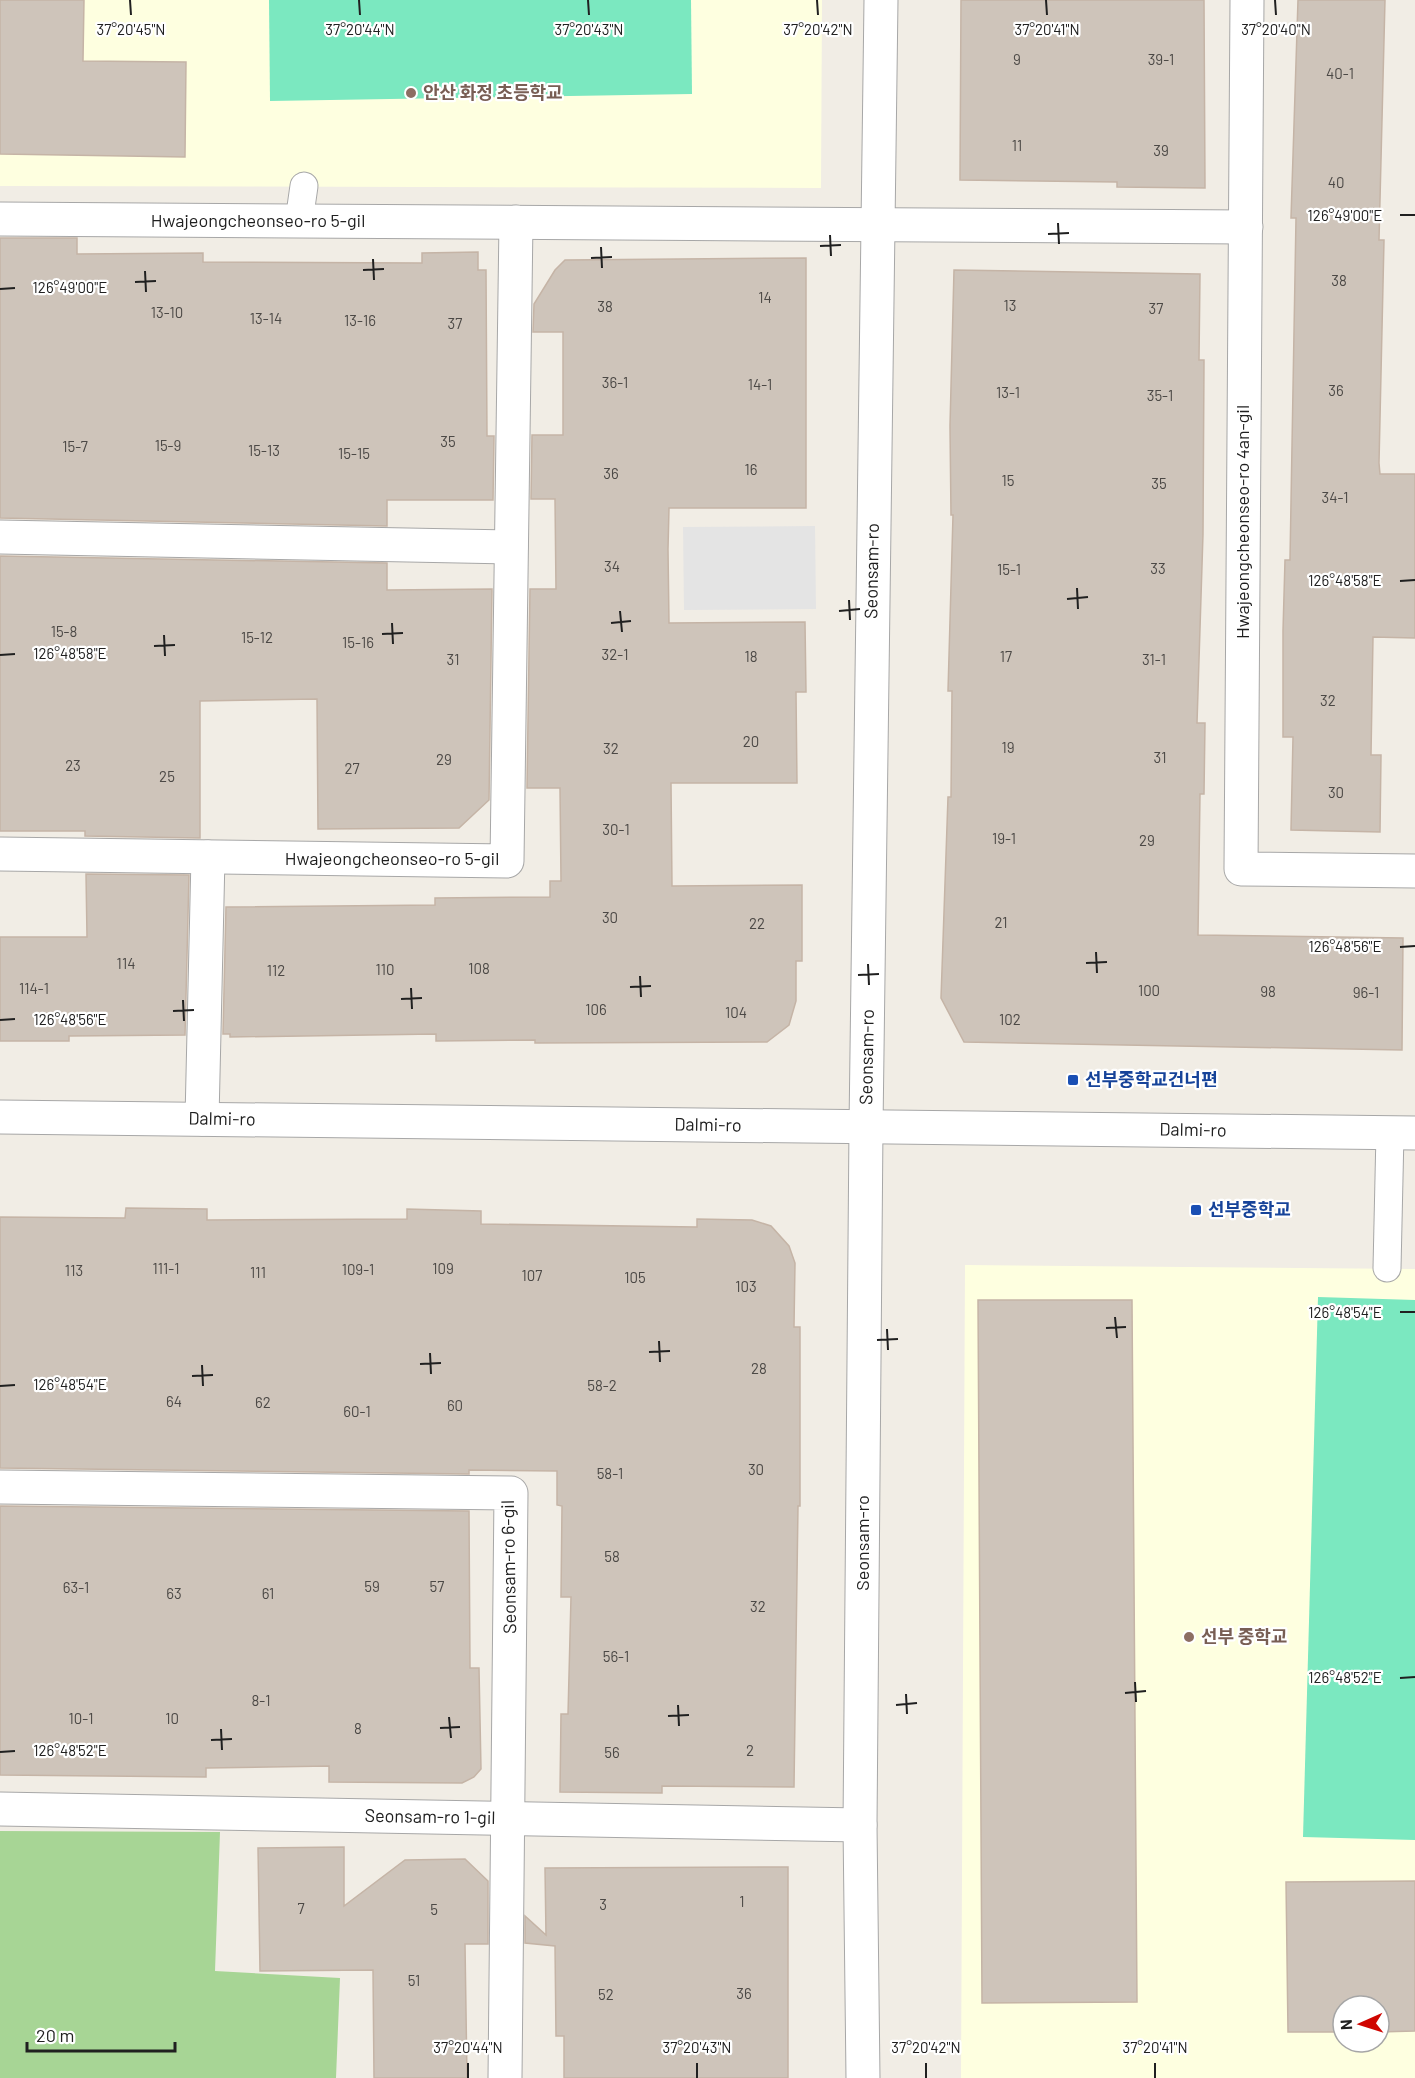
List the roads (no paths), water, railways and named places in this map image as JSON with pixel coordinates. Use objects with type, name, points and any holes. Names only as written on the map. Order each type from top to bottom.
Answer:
[{"type":"street","name":"Seonsam-ro","points":[[863,2078],[860,1825],[866,1126],[876,225],[881,0]]},
{"type":"street","name":"Hwajeongcheonseo-ro 4an-gil","points":[[1247,0],[1240,869],[1415,871]]},
{"type":"street","name":"Hwajeongcheonseo-ro 5-gil","points":[[0,219],[1246,227]]},
{"type":"street","name":"Hwajeongcheonseo-ro 5-gil","points":[[0,854],[507,861],[516,222]]},
{"type":"street","points":[[0,537],[511,548]]},
{"type":"street","points":[[202,1119],[208,857]]},
{"type":"street","name":"Dalmi-ro","points":[[0,1117],[1402,1133]]},
{"type":"street","name":"Seonsam-ro 6-gil","points":[[0,1487],[511,1493],[505,2078]]},
{"type":"street","name":"Seonsam-ro 1-gil","points":[[0,1809],[860,1825]]},
{"type":"lane","points":[[299,221],[304,186]]},
{"type":"lane","points":[[1387,1268],[1402,1133]]},
{"type":"place","name":"안산 화정 초등학교","points":[[411,93]]},
{"type":"place","name":"선부중학교건너편","points":[[1073,1080]]},
{"type":"place","name":"선부중학교","points":[[1196,1210]]},
{"type":"place","name":"선부 중학교","points":[[1189,1637]]}]
